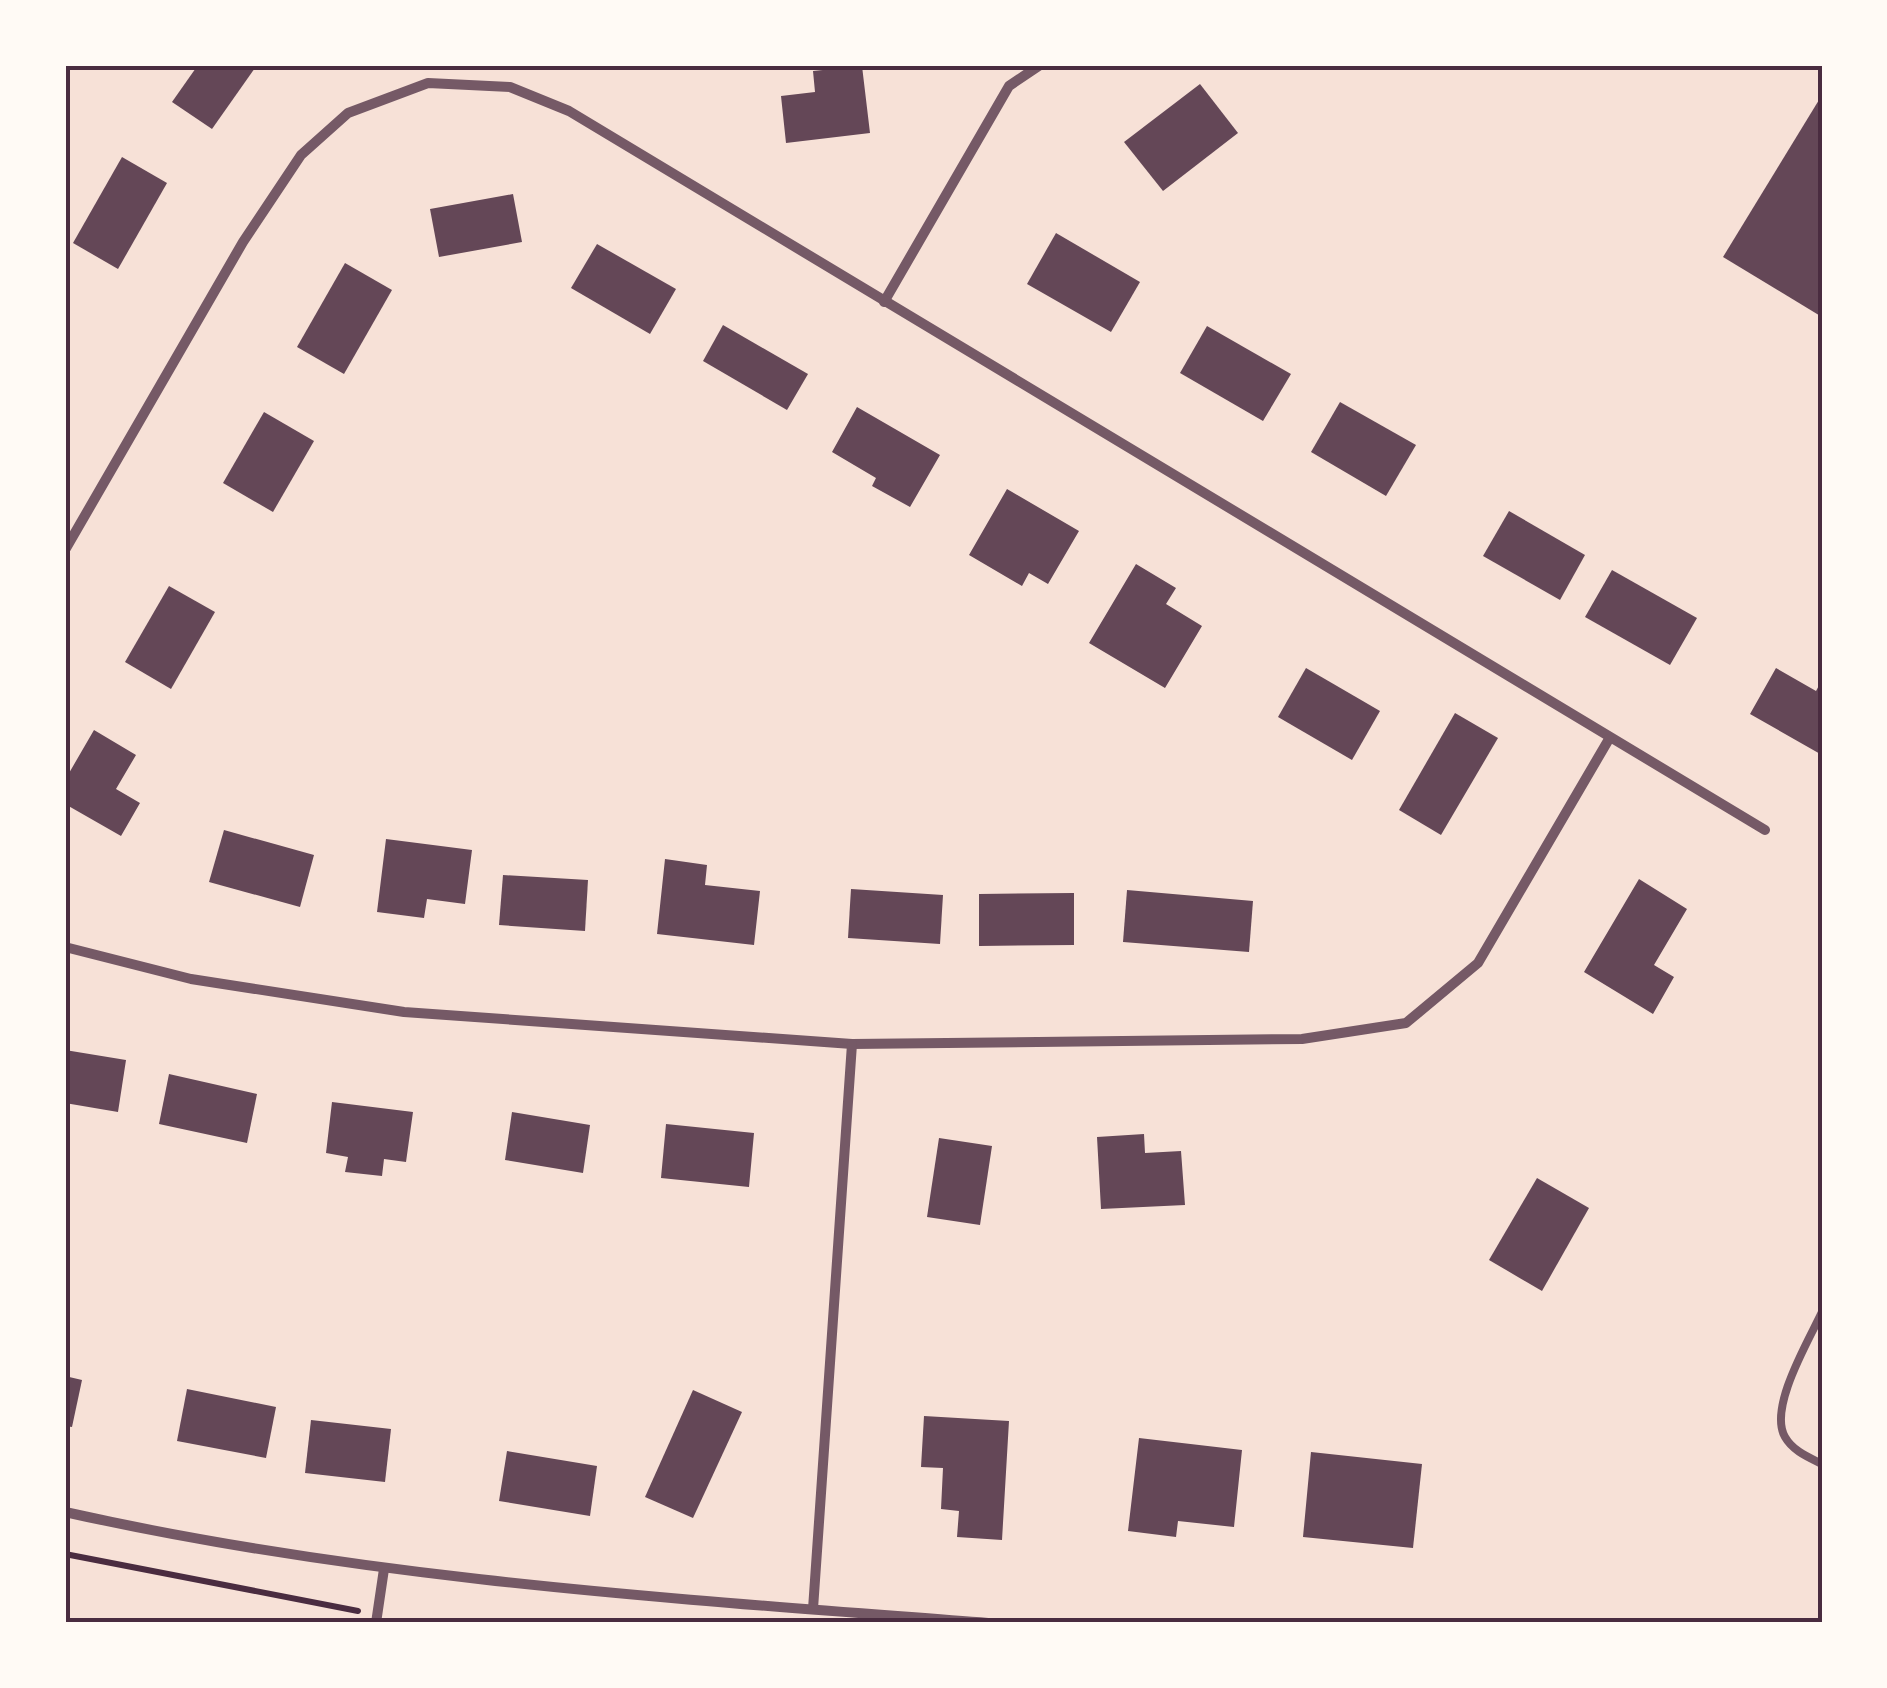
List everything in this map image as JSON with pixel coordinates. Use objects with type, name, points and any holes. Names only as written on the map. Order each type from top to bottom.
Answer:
[{"type":"street","points":[[884,302],[1009,86],[1040,65]]},
{"type":"street","points":[[65,550],[243,242],[301,156],[348,113],[428,83],[510,87],[570,111],[1765,830]]},
{"type":"street","points":[[65,947],[191,979],[404,1012],[852,1044],[1302,1039],[1406,1023],[1478,963],[1609,739]]},
{"type":"street","points":[[813,1609],[852,1044]]},
{"type":"street","points":[[65,1512],[384,1570],[988,1623]]},
{"type":"street","points":[[377,1619],[384,1570]]},
{"type":"lane","points":[[1822,1312],[1784,1396],[1780,1420],[1783,1434],[1796,1450],[1822,1464]]},
{"type":"path","points":[[65,1554],[377,1619]]},
{"type":"building","points":[[198,65],[257,65],[212,129],[172,102]]},
{"type":"building","points":[[862,66],[870,133],[786,143],[781,96],[815,92],[813,71]]},
{"type":"building","points":[[1200,84],[1238,133],[1163,191],[1124,142]]},
{"type":"building","points":[[1822,95],[1822,317],[1723,257]]},
{"type":"building","points":[[122,157],[167,183],[118,269],[73,243]]},
{"type":"building","points":[[513,194],[522,242],[439,257],[430,209]]},
{"type":"building","points":[[1056,233],[1140,282],[1111,332],[1027,284]]},
{"type":"building","points":[[597,244],[676,289],[650,334],[571,288]]},
{"type":"building","points":[[345,263],[392,290],[344,374],[297,347]]},
{"type":"building","points":[[723,325],[808,374],[787,410],[703,361]]},
{"type":"building","points":[[1207,326],[1291,374],[1263,421],[1180,373]]},
{"type":"building","points":[[1340,402],[1416,445],[1386,496],[1311,452]]},
{"type":"building","points":[[857,407],[940,455],[910,507],[872,486],[876,478],[832,452]]},
{"type":"building","points":[[264,412],[314,441],[273,512],[223,483]]},
{"type":"building","points":[[1007,489],[1079,531],[1048,584],[1029,573],[1022,586],[969,555]]},
{"type":"building","points":[[1509,511],[1585,555],[1560,600],[1483,556]]},
{"type":"building","points":[[1136,564],[1176,588],[1166,604],[1202,626],[1165,688],[1089,643]]},
{"type":"building","points":[[1612,570],[1697,618],[1670,665],[1585,617]]},
{"type":"building","points":[[169,586],[215,612],[171,689],[125,662]]},
{"type":"building","points":[[1306,668],[1380,711],[1352,760],[1278,717]]},
{"type":"building","points":[[1776,668],[1816,691],[1822,680],[1822,755],[1750,714]]},
{"type":"building","points":[[1455,713],[1498,738],[1441,835],[1399,810]]},
{"type":"building","points":[[94,730],[136,755],[116,789],[140,803],[121,836],[65,804],[65,780]]},
{"type":"building","points":[[224,830],[314,855],[300,907],[209,882]]},
{"type":"building","points":[[386,839],[472,850],[465,904],[427,899],[424,918],[377,912]]},
{"type":"building","points":[[665,859],[707,865],[705,885],[760,891],[754,945],[657,934]]},
{"type":"building","points":[[503,875],[588,880],[585,931],[499,925]]},
{"type":"building","points":[[1639,879],[1687,909],[1654,965],[1674,977],[1653,1014],[1584,972]]},
{"type":"building","points":[[851,889],[943,895],[940,944],[848,938]]},
{"type":"building","points":[[1127,890],[1253,901],[1249,952],[1123,942]]},
{"type":"building","points":[[1074,893],[1074,945],[979,946],[979,894]]},
{"type":"building","points":[[65,1050],[126,1060],[118,1112],[65,1103]]},
{"type":"building","points":[[169,1074],[257,1094],[247,1143],[159,1124]]},
{"type":"building","points":[[332,1102],[413,1112],[406,1162],[384,1159],[382,1176],[345,1172],[348,1157],[326,1153]]},
{"type":"building","points":[[512,1112],[590,1125],[583,1173],[505,1160]]},
{"type":"building","points":[[666,1124],[754,1133],[749,1187],[661,1178]]},
{"type":"building","points":[[1144,1134],[1145,1153],[1181,1151],[1185,1205],[1101,1209],[1097,1137]]},
{"type":"building","points":[[939,1138],[992,1146],[980,1225],[927,1217]]},
{"type":"building","points":[[1537,1178],[1589,1208],[1542,1291],[1489,1260]]},
{"type":"building","points":[[65,1376],[82,1380],[72,1427],[65,1426]]},
{"type":"building","points":[[187,1389],[276,1407],[266,1458],[177,1441]]},
{"type":"building","points":[[693,1390],[742,1412],[693,1518],[645,1497]]},
{"type":"building","points":[[924,1416],[1009,1421],[1002,1540],[957,1537],[959,1511],[941,1509],[943,1468],[921,1467]]},
{"type":"building","points":[[311,1420],[391,1429],[385,1482],[305,1473]]},
{"type":"building","points":[[1139,1438],[1242,1450],[1234,1527],[1178,1521],[1176,1537],[1128,1531]]},
{"type":"building","points":[[507,1451],[597,1466],[590,1516],[499,1501]]},
{"type":"building","points":[[1311,1452],[1422,1464],[1413,1548],[1303,1537]]}]
